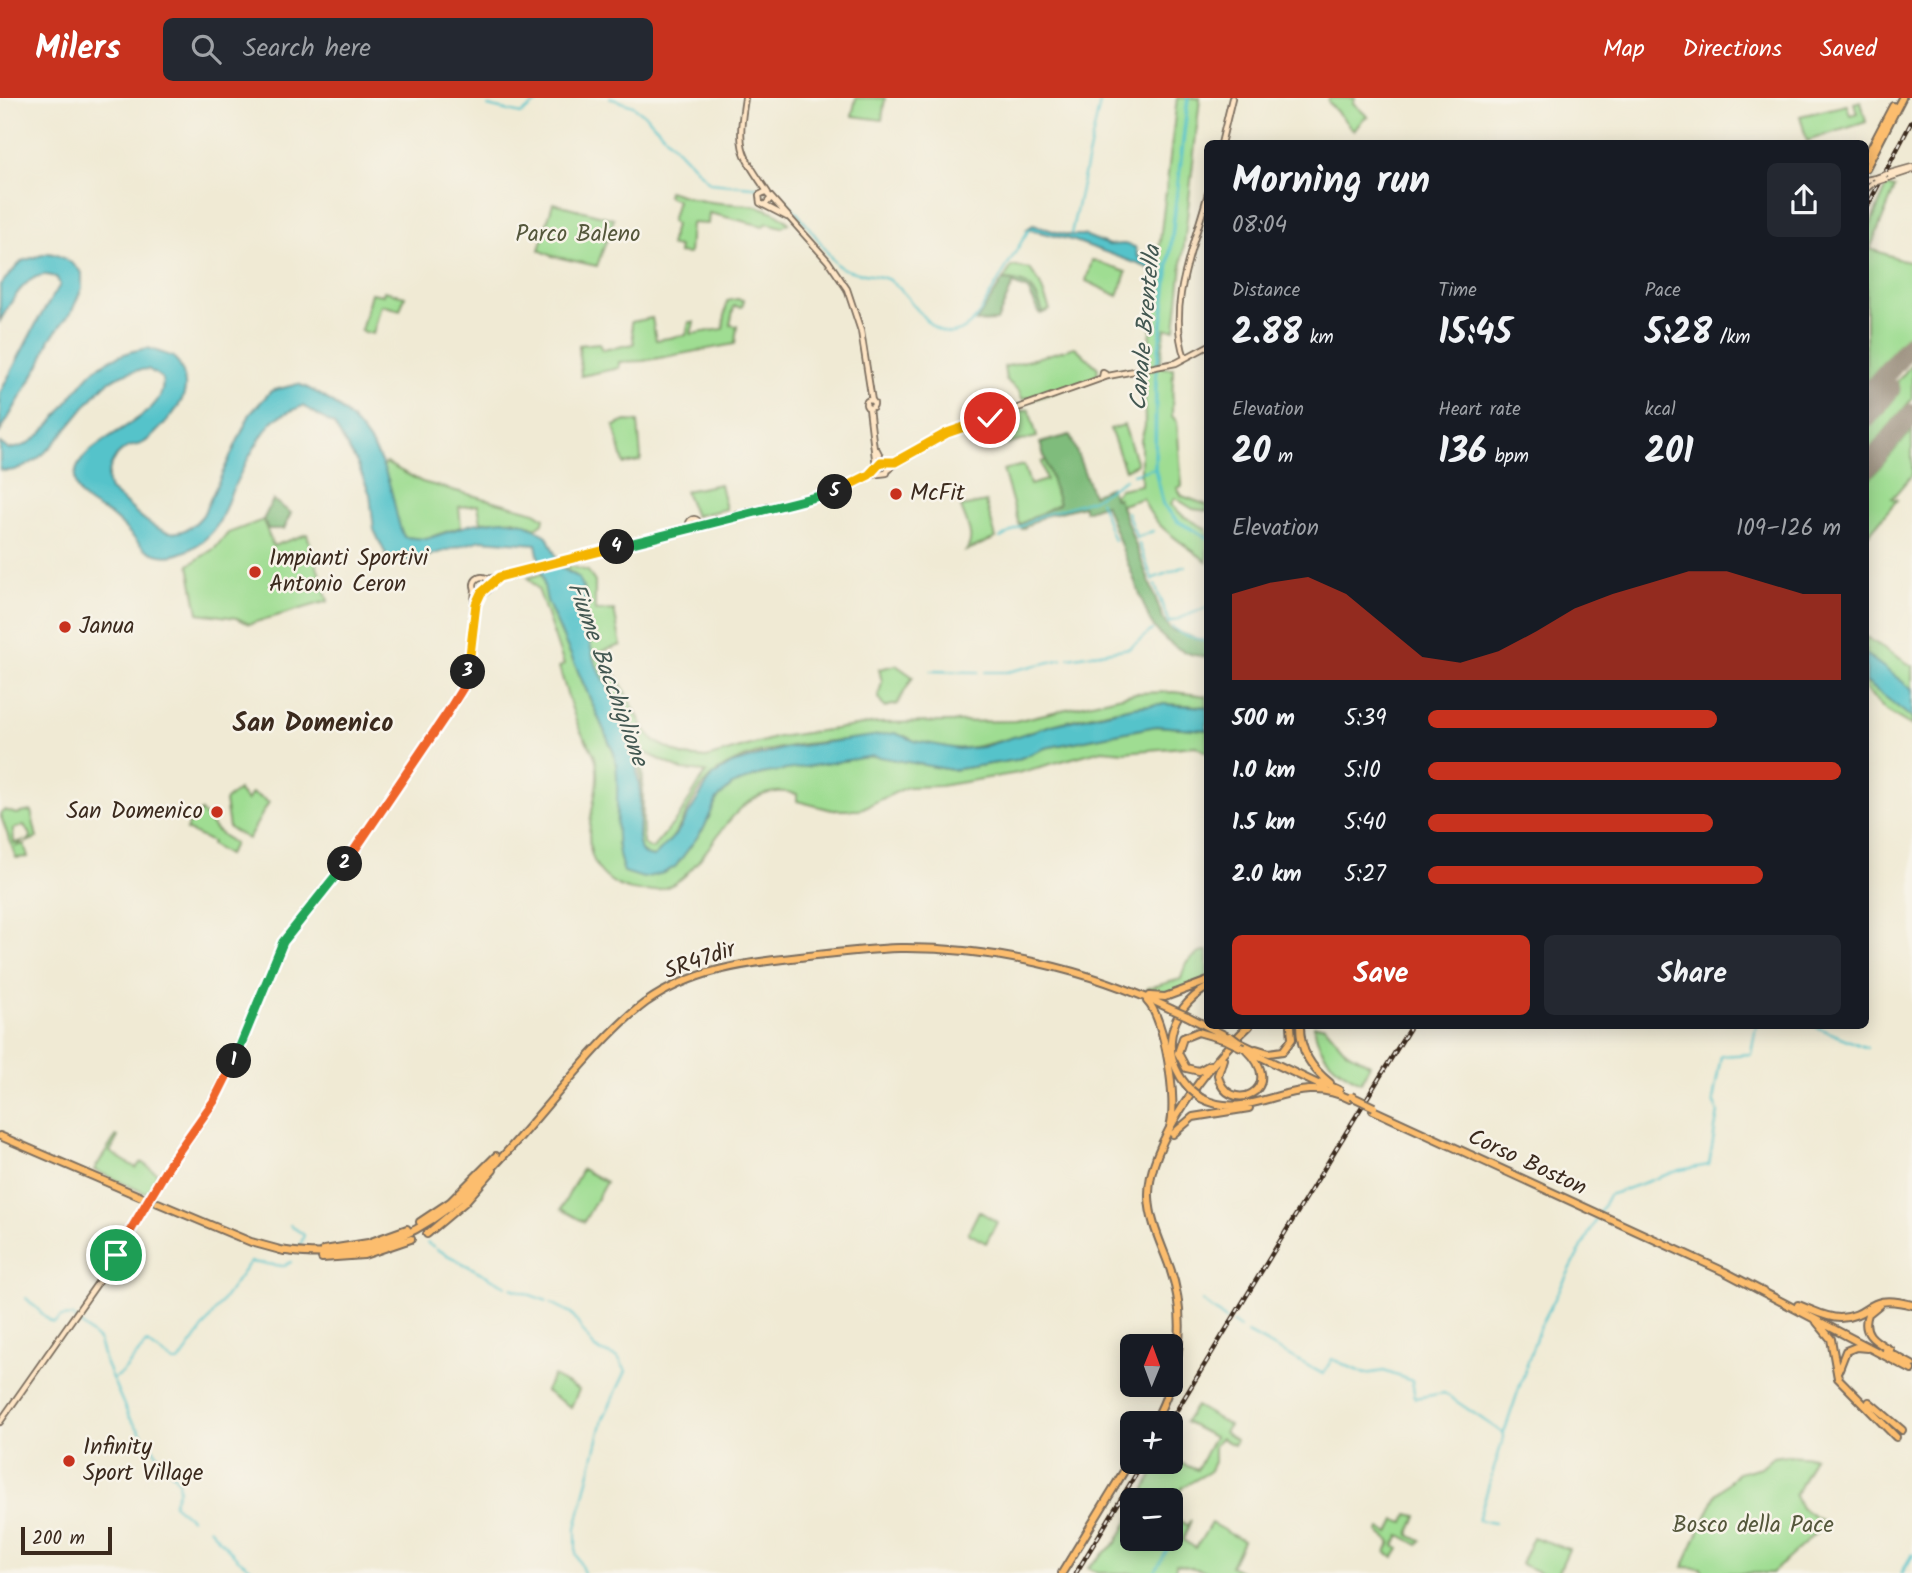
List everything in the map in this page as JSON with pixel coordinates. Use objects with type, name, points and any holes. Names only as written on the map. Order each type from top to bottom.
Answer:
[{"type":"highway","points":[[1869,153],[1900,98]]},
{"type":"highway","points":[[1869,162],[1900,98]]},
{"type":"highway","name":"SR47dir","points":[[158,1203],[251,1242],[280,1250],[338,1253],[395,1241],[437,1219],[462,1198],[625,1020],[671,987],[723,967],[860,951],[929,949],[994,957],[1113,983],[1204,1027]]},
{"type":"highway","points":[[1159,1411],[1174,1375],[1180,1333],[1175,1282],[1150,1208],[1150,1179],[1171,1124],[1173,1101],[1159,1020],[1147,998],[1165,997],[1204,982]]},
{"type":"highway","name":"Corso Boston","points":[[1204,991],[1185,1004],[1172,1028],[1171,1058],[1179,1076],[1201,1098],[1221,1105],[1240,1106],[1310,1088],[1346,1095],[1797,1306],[1912,1367]]},
{"type":"highway","name":"SR47dir","points":[[1208,1029],[1346,1095]]},
{"type":"highway","points":[[1217,1029],[1229,1039]]},
{"type":"highway","points":[[1157,1155],[1198,1087],[1246,1029]]},
{"type":"highway","points":[[1244,1046],[1269,1053],[1283,1051],[1292,1039],[1291,1029]]},
{"type":"highway","name":"Corso Boston","points":[[1300,1029],[1302,1045],[1309,1062],[1346,1095]]},
{"type":"highway","points":[[1221,1059],[1203,1070],[1191,1070],[1180,1060],[1178,1048],[1183,1038],[1192,1032],[1229,1039]]},
{"type":"highway","points":[[1221,1059],[1218,1075],[1223,1089],[1233,1096],[1250,1094],[1259,1086],[1262,1072],[1259,1063],[1244,1046]]},
{"type":"highway","name":"SR47dir","points":[[1244,1046],[1346,1095]]},
{"type":"highway","points":[[1157,1155],[1177,1128],[1188,1119],[1247,1109],[1286,1093]]},
{"type":"highway","points":[[0,1136],[146,1199]]},
{"type":"highway","points":[[421,1222],[450,1202],[518,1136]]},
{"type":"highway","points":[[427,1234],[477,1190],[518,1136]]},
{"type":"highway","points":[[280,1250],[322,1251],[358,1246],[407,1229]]},
{"type":"highway","points":[[280,1250],[299,1256],[345,1258],[411,1239]]},
{"type":"highway","points":[[1797,1306],[1839,1318],[1854,1314],[1880,1300],[1912,1307]]},
{"type":"highway","points":[[1903,1360],[1873,1340],[1866,1320],[1870,1312],[1880,1304],[1912,1307]]},
{"type":"highway","points":[[1797,1306],[1827,1332],[1838,1378],[1896,1437]]},
{"type":"highway","name":"Corso Boston","points":[[1797,1306],[1912,1367]]},
{"type":"highway","points":[[1889,1357],[1865,1348],[1853,1347],[1842,1356],[1839,1370],[1843,1378],[1902,1430]]},
{"type":"highway","points":[[1062,1573],[1122,1474]]},
{"type":"main road","points":[[745,98],[741,141],[747,164],[764,190],[828,261],[851,297],[861,331],[877,469]]},
{"type":"main road","points":[[1222,140],[1232,98]]},
{"type":"main road","points":[[1869,180],[1912,168]]},
{"type":"main road","points":[[1869,186],[1875,180]]},
{"type":"main road","points":[[764,190],[770,202],[765,205]]},
{"type":"main road","points":[[764,190],[759,201],[792,220]]},
{"type":"main road","points":[[1185,358],[1178,326],[1180,300],[1204,208]]},
{"type":"main road","points":[[877,469],[886,475],[895,462],[947,433],[1102,378],[1103,373],[1108,376],[1166,365],[1204,348]]},
{"type":"main road","points":[[870,404],[878,453],[890,469]]},
{"type":"main road","points":[[0,1422],[116,1255],[171,1162],[214,1101],[287,935],[348,861],[460,692],[468,669],[478,579],[531,571],[690,527],[695,529],[699,524],[828,494],[869,475],[885,462],[895,462]]},
{"type":"main road","points":[[476,604],[481,593],[499,577]]},
{"type":"main road","points":[[487,579],[490,587]]},
{"type":"main road","points":[[475,589],[481,593]]},
{"type":"green space","points":[[856,98],[885,98],[882,120],[852,116]]},
{"type":"green space","points":[[1177,98],[1200,98],[1175,329],[1165,329],[1160,365],[1173,368],[1172,416],[1177,422],[1182,486],[1177,488],[1182,496],[1204,504],[1204,511],[1193,509],[1175,498],[1171,504],[1183,516],[1204,527],[1204,560],[1162,527],[1143,498],[1121,505],[1113,496],[1120,489],[1141,485],[1141,440],[1145,426],[1144,372],[1159,286],[1159,249]]},
{"type":"green space","points":[[1329,98],[1355,98],[1353,103],[1368,117],[1364,118],[1354,131],[1328,102]]},
{"type":"green space","points":[[1861,101],[1866,122],[1807,140],[1800,116],[1847,105],[1850,115],[1857,113],[1854,103]]},
{"type":"green space","points":[[1887,186],[1895,188],[1870,249],[1912,263],[1912,343],[1869,393],[1869,228]]},
{"type":"green space","points":[[668,191],[706,201],[762,208],[789,223],[782,227],[767,223],[763,226],[709,213],[708,224],[691,223],[689,254],[678,253],[679,247],[670,246],[675,224],[671,222],[677,200],[667,196]]},
{"type":"green space","name":"Parco Baleno","points":[[553,203],[614,219],[597,266],[552,256],[539,250]]},
{"type":"green space","points":[[1092,260],[1126,272],[1118,296],[1086,281]]},
{"type":"green space","points":[[1012,266],[1030,269],[1039,282],[1050,310],[1043,313],[1034,292],[1025,284],[1003,280]]},
{"type":"green space","points":[[1003,280],[1020,282],[1030,288],[1043,313],[1040,314],[1028,290],[1013,284],[997,321],[976,322]]},
{"type":"green space","points":[[384,291],[405,296],[400,310],[381,305],[373,334],[361,331],[371,293],[383,295]]},
{"type":"green space","points":[[744,300],[742,307],[734,306],[730,325],[737,326],[735,344],[643,361],[619,362],[619,368],[581,376],[579,345],[599,343],[602,350],[634,344],[631,322],[652,318],[656,340],[686,335],[689,322],[694,322],[691,334],[723,329],[727,301]]},
{"type":"green space","points":[[1075,347],[1098,368],[1097,377],[1032,400],[1029,397],[1022,399],[1019,391],[1006,380],[1004,367]]},
{"type":"green space","points":[[1912,364],[1912,399],[1869,450],[1869,414]]},
{"type":"green space","points":[[1029,409],[1037,437],[997,447],[990,420]]},
{"type":"green space","points":[[626,421],[638,422],[641,458],[640,461],[624,464],[614,426]]},
{"type":"green space","points":[[1124,425],[1137,464],[1125,470],[1110,429]]},
{"type":"green space","points":[[1912,430],[1912,475],[1892,498],[1897,500],[1869,533],[1869,480]]},
{"type":"green space","points":[[1070,435],[1093,495],[1110,487],[1115,499],[1118,498],[1164,621],[1171,630],[1204,641],[1204,657],[1174,646],[1150,621],[1105,504],[1085,511],[1083,506],[1044,516],[1022,529],[1019,525],[1059,504],[1040,443]]},
{"type":"green space","points":[[1046,460],[1059,504],[1019,525],[1003,470],[1024,465],[1030,485],[1046,480],[1041,462]]},
{"type":"green space","points":[[386,463],[422,482],[535,512],[544,518],[543,523],[536,528],[514,520],[481,522],[478,505],[459,507],[461,527],[424,539],[404,537],[395,519],[383,466]]},
{"type":"green space","points":[[720,484],[726,509],[695,516],[685,491]]},
{"type":"green space","points":[[273,500],[291,513],[284,529],[268,529],[263,520]]},
{"type":"green space","points":[[986,502],[996,538],[966,551],[970,535],[961,507]]},
{"type":"green space","name":"Impianti Sportivi Antonio Ceron","points":[[263,520],[273,546],[307,534],[328,601],[249,624],[237,618],[198,613],[189,565],[215,548],[228,533]]},
{"type":"green space","points":[[569,566],[588,571],[595,582],[595,611],[614,610],[621,645],[603,651],[645,730],[654,741],[684,756],[706,758],[778,737],[877,723],[1015,721],[1135,693],[1174,692],[1204,696],[1204,707],[1152,704],[1133,707],[1070,720],[995,742],[959,749],[923,744],[905,736],[805,744],[754,754],[732,763],[704,784],[672,838],[651,857],[642,852],[639,843],[642,802],[638,761],[627,729],[592,653],[585,627],[582,587],[572,573],[561,568]],"holes":[[[640,750],[682,770],[706,772],[678,818],[652,849],[643,844],[643,775]]]},
{"type":"green space","points":[[544,573],[547,601],[614,753],[619,774],[617,846],[675,867],[704,828],[717,799],[732,785],[746,778],[788,768],[874,756],[952,770],[1016,760],[1045,748],[1156,726],[1204,730],[1204,751],[1196,746],[1124,752],[1102,750],[1018,773],[940,786],[907,787],[859,810],[832,810],[797,801],[797,794],[776,792],[759,796],[731,819],[681,879],[657,890],[630,890],[607,878],[592,856],[589,832],[596,785],[596,761],[571,705],[559,667],[564,665],[538,589],[528,578]]},
{"type":"green space","points":[[1869,639],[1912,666],[1912,726],[1885,710],[1869,693]]},
{"type":"green space","points":[[896,665],[913,677],[897,704],[884,707],[878,698],[882,682],[879,669]]},
{"type":"green space","points":[[238,790],[247,801],[252,793],[269,802],[248,839],[229,828],[225,801]]},
{"type":"green space","points":[[5,810],[16,814],[31,811],[37,838],[27,842],[31,837],[24,825],[13,829],[14,843],[22,841],[17,846],[24,844],[28,857],[16,858],[0,814]]},
{"type":"green space","points":[[201,811],[216,830],[234,844],[228,855],[211,845],[212,842],[186,830],[189,822]]},
{"type":"green space","points":[[1204,952],[1204,979],[1164,995],[1146,993],[1148,988],[1181,979],[1190,960]]},
{"type":"green space","points":[[1315,1029],[1328,1029],[1346,1051],[1370,1064],[1361,1082],[1329,1060]]},
{"type":"green space","points":[[116,1136],[118,1137],[110,1152],[136,1168],[141,1162],[157,1173],[156,1182],[152,1181],[152,1188],[145,1193],[94,1170]]},
{"type":"green space","points":[[582,1169],[606,1182],[584,1222],[561,1209]]},
{"type":"green space","points":[[979,1211],[997,1222],[986,1243],[968,1233]]},
{"type":"green space","points":[[553,1376],[579,1390],[571,1407],[545,1391]]},
{"type":"green space","points":[[1196,1406],[1229,1425],[1224,1432],[1236,1440],[1234,1445],[1221,1438],[1214,1446],[1214,1462],[1209,1472],[1182,1488],[1146,1488],[1153,1474],[1183,1474],[1183,1464],[1197,1470],[1214,1437],[1185,1422]]},
{"type":"green space","name":"Bosco della Pace","points":[[1773,1457],[1814,1457],[1795,1496],[1801,1508],[1826,1524],[1772,1573],[1704,1573],[1701,1568],[1683,1567],[1716,1494],[1738,1473],[1761,1467]]},
{"type":"green space","points":[[1408,1514],[1417,1516],[1409,1535],[1421,1541],[1418,1545],[1400,1535],[1394,1546],[1399,1549],[1394,1557],[1386,1552],[1391,1542],[1378,1532],[1380,1529],[1389,1533],[1395,1520],[1405,1523]]},
{"type":"green space","points":[[1191,1520],[1183,1540],[1183,1523],[1187,1525]]},
{"type":"green space","points":[[1211,1523],[1243,1541],[1231,1566],[1243,1573],[1214,1573],[1176,1564],[1175,1573],[1097,1573],[1088,1567],[1120,1536],[1120,1551],[1183,1551],[1183,1540],[1196,1548]]},
{"type":"green space","points":[[1533,1537],[1569,1549],[1558,1573],[1541,1573],[1521,1564]]},
{"type":"water","points":[[1033,225],[1067,235],[1084,235],[1109,245],[1124,244],[1135,247],[1138,257],[1158,263],[1157,271],[1075,241],[1027,229]]},
{"type":"water","points":[[49,253],[67,260],[82,273],[82,288],[72,311],[50,339],[40,364],[0,432],[0,393],[38,320],[60,285],[57,278],[47,275],[30,280],[16,295],[0,321],[0,285],[22,261]]},
{"type":"water","points":[[148,348],[174,357],[184,375],[182,400],[171,416],[152,437],[122,451],[109,472],[110,490],[155,527],[167,532],[178,532],[190,527],[203,515],[250,414],[271,391],[298,384],[330,401],[368,440],[385,472],[404,537],[426,539],[472,524],[502,520],[524,523],[547,536],[561,568],[578,577],[585,591],[584,618],[594,661],[622,713],[634,749],[640,793],[639,843],[642,852],[648,856],[654,857],[677,833],[712,776],[732,764],[785,748],[895,733],[915,741],[959,749],[982,747],[1052,725],[1133,707],[1160,704],[1204,707],[1204,730],[1156,726],[1045,748],[1016,760],[952,770],[874,756],[761,774],[732,785],[717,799],[704,828],[675,867],[643,878],[624,872],[617,843],[614,753],[547,601],[536,544],[481,540],[415,560],[392,561],[387,557],[374,530],[370,494],[357,463],[334,425],[303,406],[271,423],[244,466],[218,523],[205,539],[189,550],[173,555],[164,556],[149,551],[114,517],[80,495],[75,483],[80,462],[92,449],[153,406],[161,393],[162,378],[148,369],[126,373],[107,383],[59,438],[31,463],[16,470],[0,470],[0,443],[8,449],[35,439],[98,367],[122,354]]},
{"type":"water","points":[[1869,656],[1912,689],[1912,718],[1869,684]]},
{"type":"waterway","points":[[488,106],[521,114],[543,98]]},
{"type":"waterway","points":[[610,98],[633,106],[645,115],[710,183],[763,188]]},
{"type":"waterway","points":[[1071,234],[1101,98]]},
{"type":"waterway","name":"Canale Brentella","points":[[1188,98],[1156,375],[1155,468],[1163,504],[1177,521],[1204,536]]},
{"type":"waterway","points":[[768,188],[791,206],[837,265],[845,270],[887,279],[898,287],[938,330],[950,333],[963,330],[977,317],[1029,229]]},
{"type":"waterway","points":[[1158,265],[1168,265]]},
{"type":"waterway","points":[[1133,474],[1155,468]]},
{"type":"waterway","points":[[1000,538],[1040,516],[1094,499],[1125,479]]},
{"type":"waterway","points":[[1100,501],[1114,541]]},
{"type":"waterway","points":[[1127,512],[1137,539]]},
{"type":"waterway","points":[[1138,537],[1153,531]]},
{"type":"waterway","points":[[1139,544],[1153,581]]},
{"type":"waterway","points":[[1154,578],[1186,566]]},
{"type":"waterway","points":[[1155,585],[1169,623]]},
{"type":"waterway","points":[[1168,623],[1204,609]]},
{"type":"waterway","points":[[1172,627],[1181,634],[1204,641]]},
{"type":"waterway","points":[[1069,658],[1130,648],[1152,630]]},
{"type":"waterway","points":[[985,672],[1007,672],[1063,659]]},
{"type":"waterway","points":[[930,671],[978,672]]},
{"type":"waterway","points":[[1504,1433],[1539,1329],[1609,1195],[1680,1170],[1709,1165],[1718,1112],[1713,1101],[1721,1056],[1751,1054],[1755,1029]]},
{"type":"waterway","points":[[1821,1029],[1867,1048]]},
{"type":"waterway","points":[[290,1225],[304,1235],[300,1246]]},
{"type":"waterway","points":[[427,1243],[433,1247]]},
{"type":"waterway","points":[[436,1249],[506,1286]]},
{"type":"waterway","points":[[113,1379],[121,1374],[147,1343],[174,1362],[179,1362],[250,1262],[283,1266],[291,1262]]},
{"type":"waterway","points":[[511,1288],[547,1301]]},
{"type":"waterway","points":[[26,1298],[54,1323],[61,1317],[72,1316],[99,1341],[105,1362],[129,1417],[178,1481],[179,1489],[173,1504],[191,1519]]},
{"type":"waterway","points":[[1202,1301],[1226,1320]]},
{"type":"waterway","points":[[551,1303],[571,1313],[595,1349],[618,1358],[626,1371],[603,1419],[576,1528],[576,1554],[584,1573]]},
{"type":"waterway","points":[[1233,1323],[1240,1328]]},
{"type":"waterway","points":[[1248,1333],[1323,1374],[1332,1359],[1365,1374],[1384,1371],[1412,1381],[1415,1398],[1444,1393],[1500,1431]]},
{"type":"waterway","points":[[1495,1523],[1478,1520],[1504,1436],[1502,1432]]},
{"type":"waterway","points":[[209,1528],[237,1558],[257,1573]]},
{"type":"waterway","points":[[1154,1573],[1167,1551]]},
{"type":"waterway","points":[[1902,1573],[1912,1555]]},
{"type":"runway","points":[[1869,393],[1912,343]]},
{"type":"runway","points":[[1869,414],[1890,389]]},
{"type":"runway","points":[[1869,464],[1912,414]]},
{"type":"railway","points":[[1869,203],[1912,121]]},
{"type":"railway","points":[[1176,1411],[1409,1029]]},
{"type":"railway","points":[[1076,1573],[1136,1474]]},
{"type":"place","name":"McFit","points":[[896,494]]},
{"type":"place","name":"Impianti Sportivi Antonio Ceron","points":[[255,572]]},
{"type":"place","name":"Janua","points":[[65,627]]},
{"type":"place","name":"San Domenico","points":[[217,812]]},
{"type":"place","name":"Infinity Sport Village","points":[[69,1461]]},
{"type":"district","name":"San Domenico","points":[[313,724]]},
{"type":"route","points":[[116,1255],[171,1162],[224,1084],[287,935],[348,861],[460,692],[468,669],[476,604],[481,593],[486,592],[499,577],[531,571],[690,527],[695,529],[699,524],[843,489],[869,475],[881,462],[895,462],[947,433],[990,418]]},
{"type":"water label","name":"Fiume Bacchiglione","points":[[607,674]]}]
